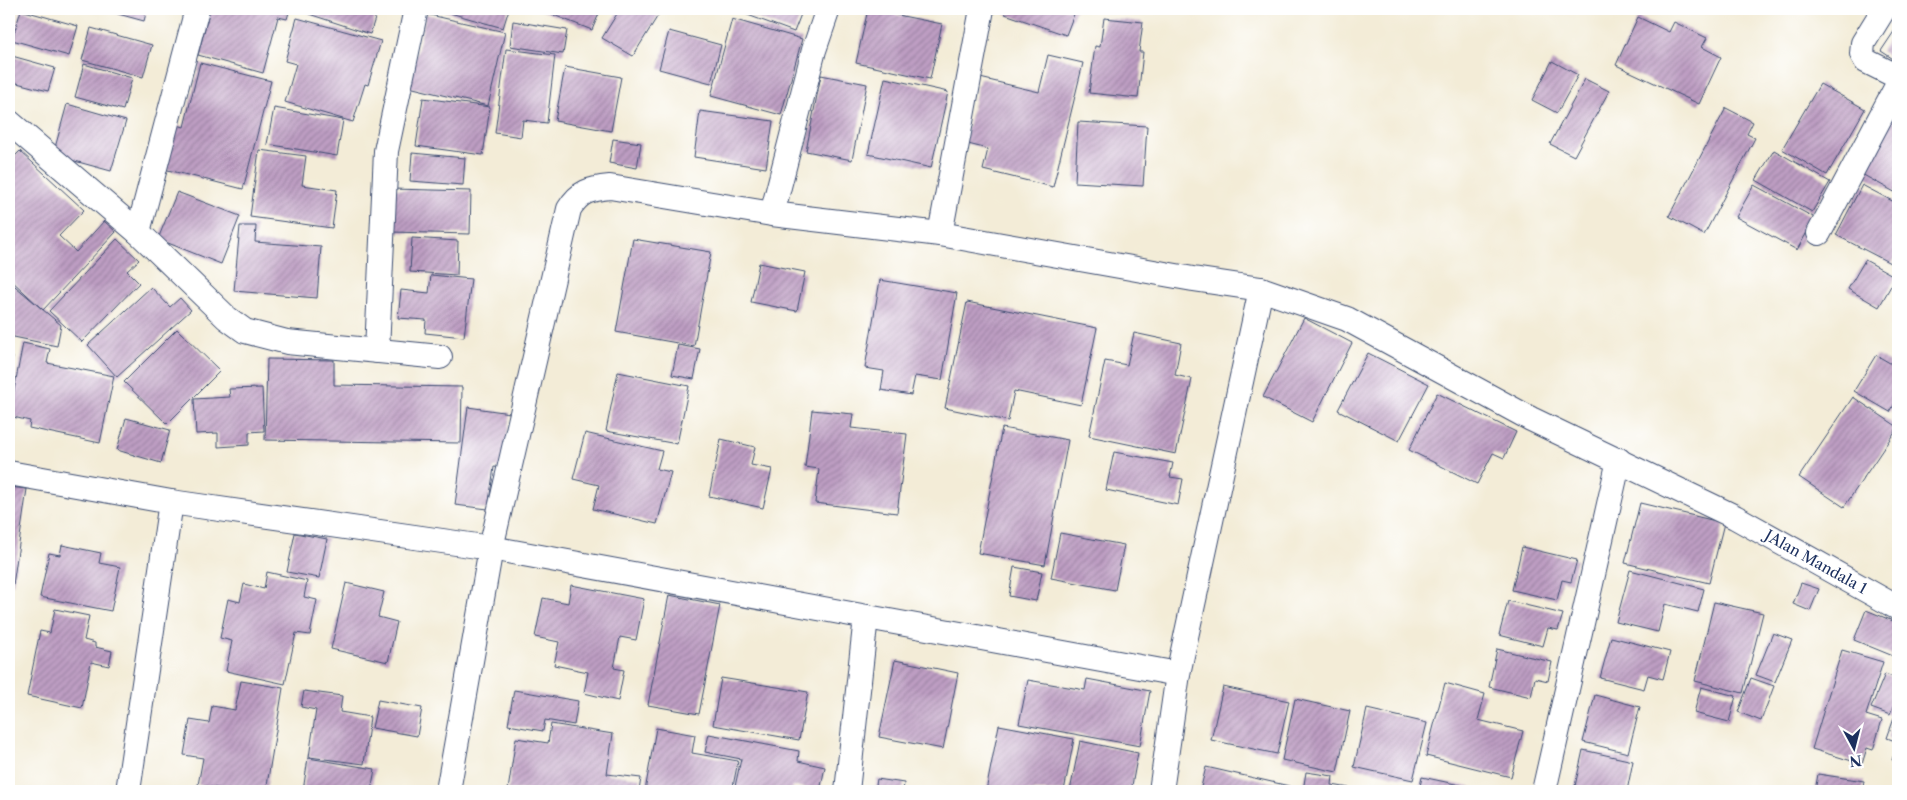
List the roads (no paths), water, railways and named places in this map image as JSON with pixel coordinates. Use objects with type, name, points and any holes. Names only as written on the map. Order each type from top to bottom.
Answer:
[{"type":"street","points":[[138,232],[197,9]]},
{"type":"street","points":[[377,351],[386,151],[416,9]]},
{"type":"street","points":[[772,214],[814,50],[828,9]]},
{"type":"street","points":[[940,234],[982,9]]},
{"type":"street","points":[[1884,9],[1863,43],[1862,54],[1866,61],[1898,77]]},
{"type":"street","points":[[1819,234],[1898,84]]},
{"type":"street","points":[[9,122],[138,232],[227,318],[245,331],[287,342],[440,357]]},
{"type":"street","name":"JAlan Mandala 1","points":[[448,791],[491,548],[569,209],[576,196],[590,189],[610,187],[772,214],[940,234],[1193,279],[1261,289],[1347,319],[1531,419],[1735,517],[1898,608]]},
{"type":"street","points":[[1160,791],[1178,674],[1261,289]]},
{"type":"street","points":[[1544,791],[1619,460]]},
{"type":"street","points":[[9,473],[171,502],[491,548],[1178,674]]},
{"type":"street","points":[[128,791],[171,502]]},
{"type":"street","points":[[847,791],[866,617]]}]
